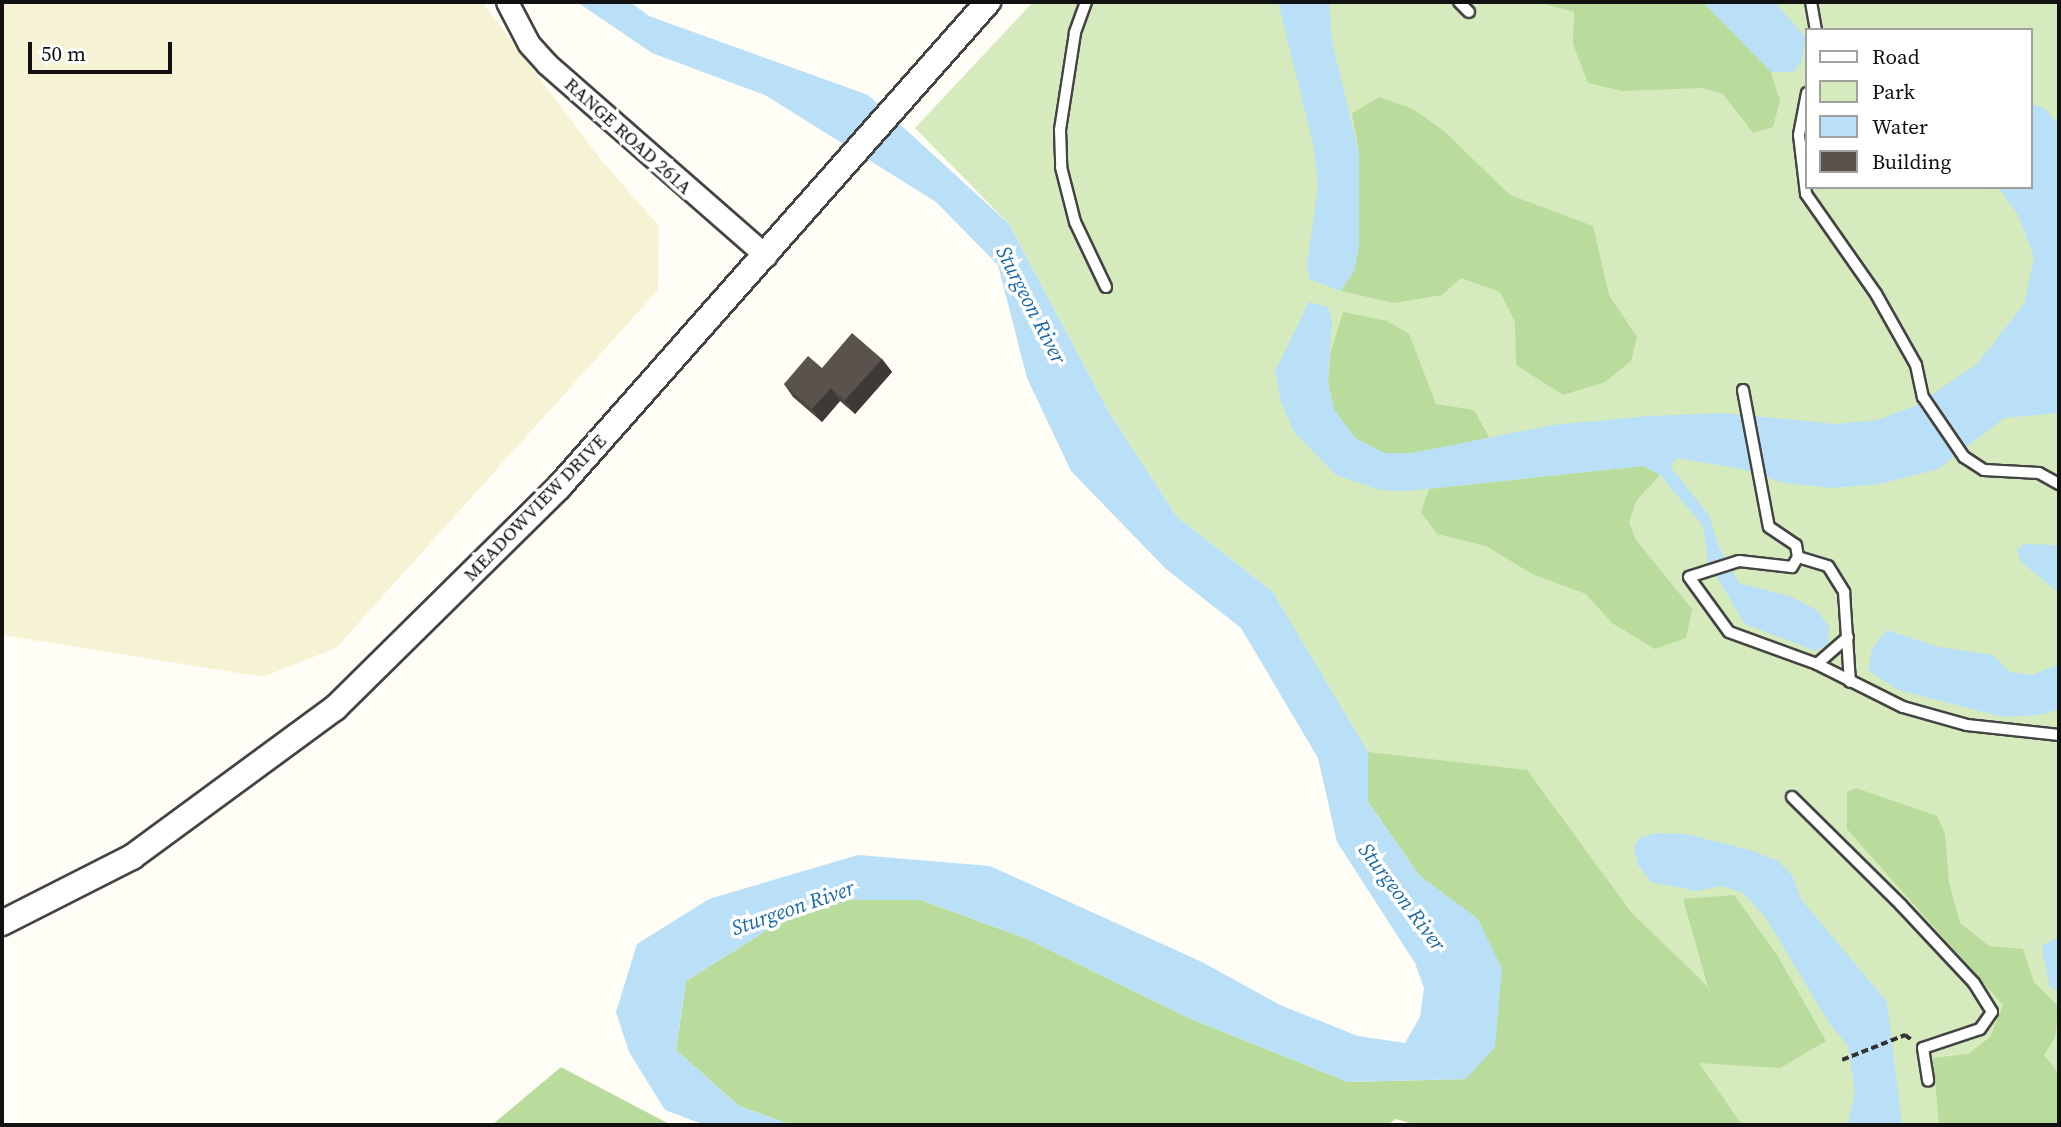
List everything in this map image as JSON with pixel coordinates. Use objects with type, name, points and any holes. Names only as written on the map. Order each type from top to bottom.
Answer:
[{"type":"street","name":"RANGE ROAD 261A","points":[[507,2],[529,44],[547,64],[766,256]]},
{"type":"street","name":"MEADOWVIEW DRIVE","points":[[2,923],[132,857],[335,708],[559,487],[833,181],[988,2]]},
{"type":"lane","points":[[1086,2],[1075,33],[1063,106],[1061,167],[1075,222],[1106,287]]},
{"type":"lane","points":[[1460,2],[1469,12]]},
{"type":"lane","points":[[1811,2],[1816,28]]},
{"type":"lane","points":[[1806,98],[1799,135],[1806,194],[1876,295],[1916,365],[1923,397],[1964,457],[1984,470],[2039,473],[2059,484]]},
{"type":"lane","points":[[1744,390],[1769,527],[1796,545],[1798,557],[1792,567],[1739,561],[1689,577],[1728,632],[1817,664],[1903,707],[1967,725],[2059,735]]},
{"type":"lane","points":[[1798,557],[1819,562],[1833,575],[1844,592],[1850,682]]},
{"type":"lane","points":[[1817,664],[1848,637]]},
{"type":"lane","points":[[1792,797],[1910,914],[1974,983],[1992,1012],[1980,1030],[1923,1048],[1928,1081]]},
{"type":"path","points":[[1842,1060],[1905,1035]]},
{"type":"shaded area","points":[[2,2],[482,2],[602,161],[659,226],[658,290],[336,648],[263,677],[2,635]]},
{"type":"green space","points":[[1033,2],[2059,2],[2059,1125],[1504,1125],[1419,875],[1272,591],[1177,517],[1110,414],[1009,224],[915,128]]},
{"type":"green space","points":[[1538,2],[1703,2],[1771,72],[1780,101],[1773,127],[1753,133],[1723,94],[1702,88],[1622,91],[1588,83],[1573,44],[1574,12]]},
{"type":"green space","points":[[1380,97],[1413,109],[1445,132],[1510,195],[1593,226],[1609,295],[1637,337],[1631,361],[1605,382],[1563,395],[1516,365],[1515,322],[1500,292],[1461,278],[1442,295],[1394,303],[1341,291],[1354,271],[1359,246],[1359,153],[1352,113]]},
{"type":"green space","points":[[1343,312],[1387,321],[1409,334],[1436,404],[1474,410],[1490,439],[1412,453],[1384,453],[1355,438],[1334,410],[1328,381],[1331,351]]},
{"type":"green space","points":[[1643,466],[1660,475],[1636,501],[1629,523],[1636,540],[1692,609],[1686,638],[1655,649],[1612,623],[1586,594],[1532,574],[1486,546],[1437,534],[1421,512],[1429,489]]},
{"type":"green space","points":[[1368,752],[1527,770],[1631,912],[1708,987],[1683,899],[1734,895],[1777,955],[1826,1041],[1780,1068],[1699,1063],[1742,1125],[1416,1125],[1396,1119],[1387,1125],[792,1125],[739,1106],[676,1050],[686,981],[775,925],[846,900],[921,900],[1025,938],[1189,1018],[1348,1082],[1466,1079],[1478,919],[1419,875],[1368,802]]},
{"type":"green space","points":[[1856,788],[1937,816],[1945,834],[1949,883],[1960,923],[1989,946],[2023,949],[2034,982],[2059,1007],[2055,1038],[2044,1055],[2059,1074],[2059,1125],[1939,1125],[1933,1058],[1968,1054],[1990,1037],[2003,1005],[1847,829],[1847,792]]},
{"type":"green space","points":[[561,1067],[671,1125],[492,1125]]},
{"type":"water","name":"Sturgeon River","points":[[577,2],[630,2],[649,16],[868,95],[1009,224],[1110,414],[1177,517],[1272,591],[1368,752],[1368,802],[1419,875],[1478,919],[1502,969],[1495,1047],[1466,1079],[1348,1082],[1189,1018],[1025,938],[921,900],[846,900],[775,925],[686,981],[676,1050],[739,1106],[792,1125],[705,1125],[665,1110],[629,1052],[616,1012],[637,944],[709,899],[858,855],[990,866],[1202,962],[1280,1005],[1358,1036],[1405,1043],[1420,1017],[1424,988],[1415,963],[1337,842],[1318,758],[1241,628],[1166,569],[1071,471],[1027,378],[998,265],[936,202],[765,95],[652,53]]},
{"type":"water","points":[[1278,2],[1329,2],[1332,42],[1359,153],[1359,246],[1354,271],[1341,291],[1309,279],[1307,264],[1318,186],[1314,148]]},
{"type":"water","points":[[1703,2],[1775,2],[1805,37],[1802,61],[1794,72],[1771,72]]},
{"type":"water","points":[[2033,105],[2044,108],[2059,125],[2059,413],[2004,418],[1938,469],[1880,484],[1833,488],[1784,483],[1742,469],[1677,458],[1671,467],[1709,515],[1718,545],[1739,583],[1792,597],[1817,610],[1829,627],[1828,644],[1815,651],[1745,624],[1708,562],[1703,526],[1660,475],[1643,466],[1407,491],[1380,490],[1336,475],[1294,432],[1281,402],[1275,371],[1309,302],[1328,307],[1332,321],[1328,381],[1334,409],[1355,438],[1384,453],[1412,453],[1553,425],[1649,416],[1725,413],[1836,424],[1877,420],[1915,406],[1977,364],[2024,304],[2034,257],[2018,215],[1999,189],[2033,189]]},
{"type":"water","points":[[2024,544],[2059,545],[2059,593],[2021,562],[2017,550]]},
{"type":"water","points":[[1887,630],[1939,647],[1993,655],[2009,672],[2032,675],[2059,664],[2059,709],[2040,715],[2003,717],[1898,690],[1868,670],[1872,649]]},
{"type":"water","points":[[1656,833],[1686,834],[1750,850],[1778,861],[1792,875],[1801,899],[1887,1002],[1902,1125],[1848,1125],[1855,1091],[1848,1046],[1829,1023],[1766,918],[1743,893],[1722,886],[1697,891],[1651,882],[1638,865],[1634,848],[1639,838]]},
{"type":"water","points":[[2059,937],[2059,992],[2050,987],[2042,951],[2043,945]]},
{"type":"building","points":[[852,333],[882,359],[845,400],[831,388],[812,409],[784,384],[808,356],[822,368]]}]
